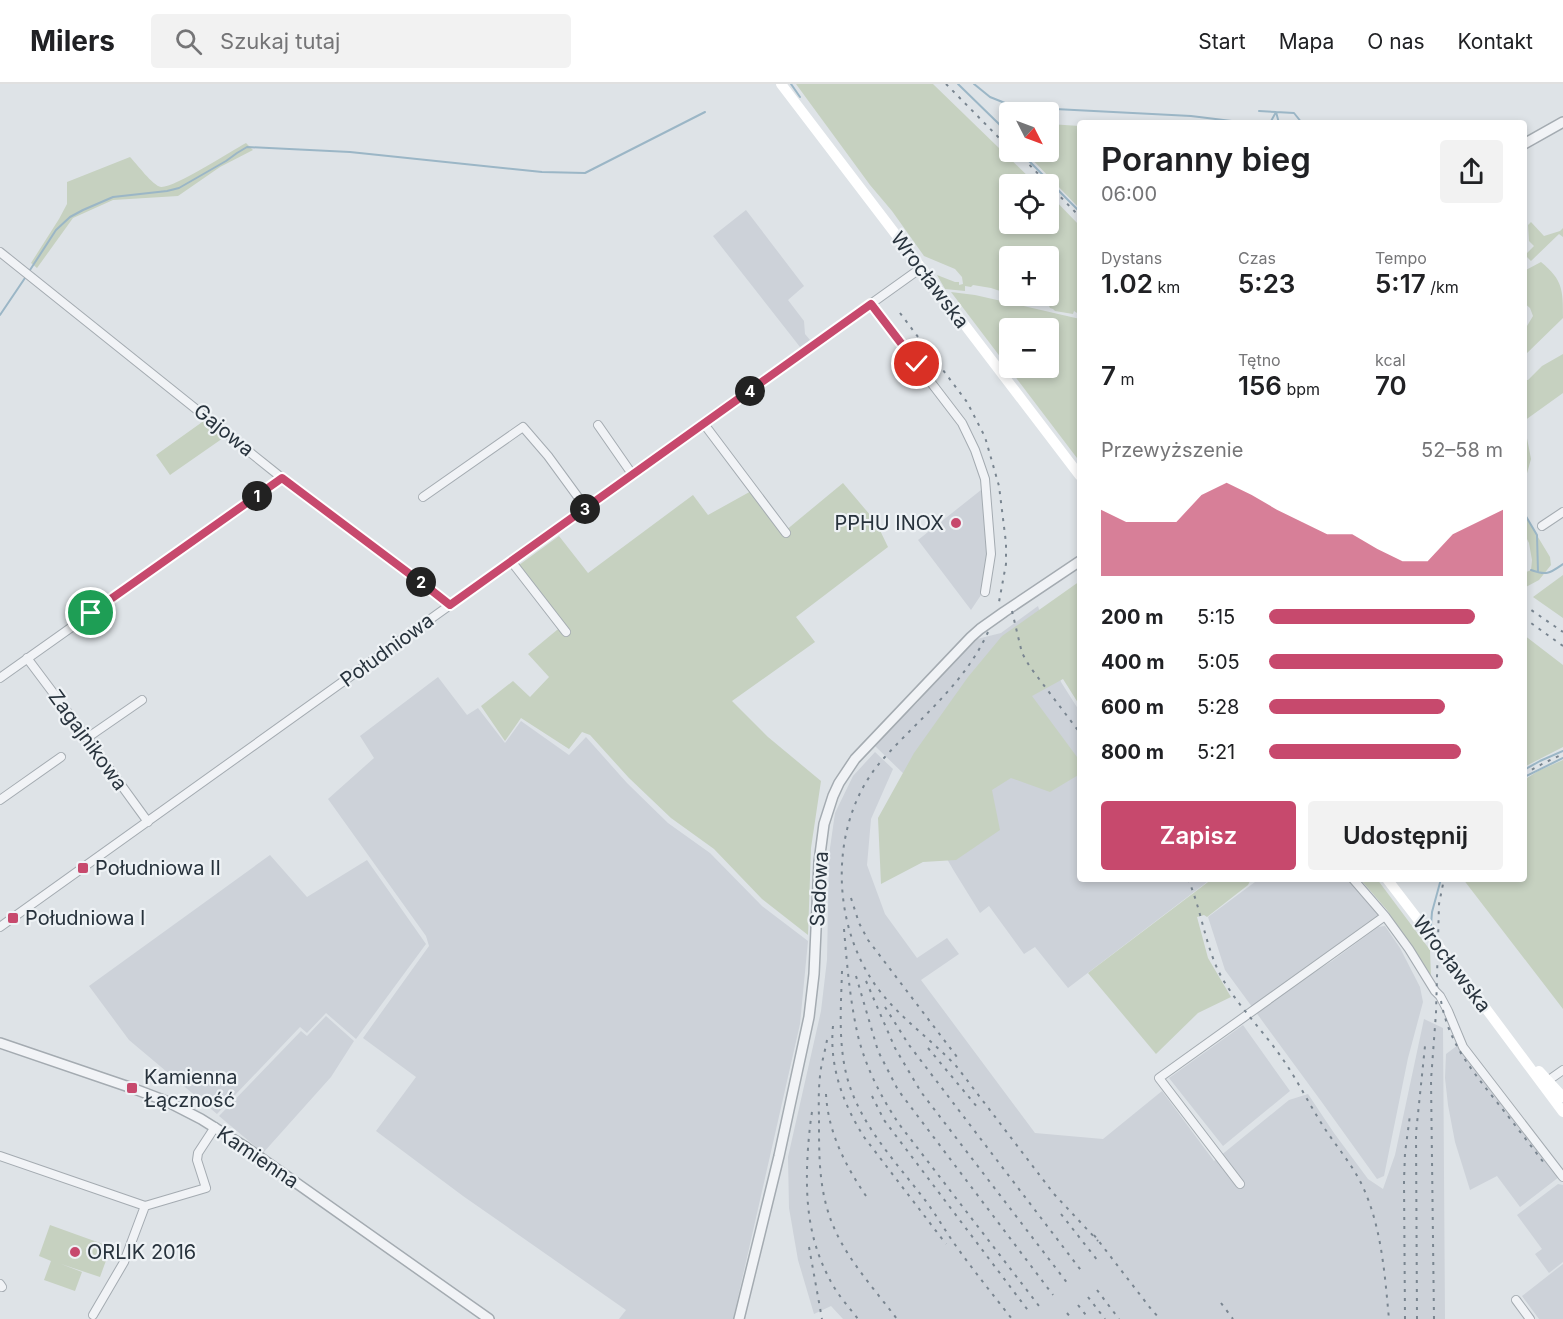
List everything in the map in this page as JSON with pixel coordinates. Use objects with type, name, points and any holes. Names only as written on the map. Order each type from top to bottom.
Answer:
[{"type":"main road","name":"Wrocławska","points":[[781,84],[912,256],[919,269],[932,282],[1077,472]]},
{"type":"main road","name":"Wrocławska","points":[[1389,882],[1518,1050],[1523,1060],[1563,1097]]},
{"type":"main road","name":"Wrocławska","points":[[1545,1082],[1563,1112]]},
{"type":"street","points":[[1527,142],[1563,122]]},
{"type":"street","name":"Gajowa","points":[[0,252],[282,478],[450,605]]},
{"type":"street","name":"Południowa","points":[[0,927],[919,269]]},
{"type":"street","points":[[875,302],[962,423],[975,450],[985,479],[991,554],[985,592]]},
{"type":"street","points":[[704,424],[786,533]]},
{"type":"street","points":[[598,425],[632,474]]},
{"type":"street","points":[[423,497],[523,427],[548,456],[586,508]]},
{"type":"street","points":[[0,678],[282,478]]},
{"type":"street","points":[[1542,526],[1563,512]]},
{"type":"street","points":[[511,561],[566,632]]},
{"type":"street","name":"Sadowa","points":[[739,1319],[779,1156],[809,1017],[814,974],[819,862],[824,824],[833,796],[855,759],[971,637],[1077,563]]},
{"type":"street","name":"Zagajnikowa","points":[[27,658],[148,822]]},
{"type":"street","points":[[87,738],[142,700]]},
{"type":"street","points":[[0,800],[60,757]]},
{"type":"street","points":[[1356,882],[1385,916],[1440,996],[1463,1047],[1563,1177]]},
{"type":"street","points":[[1240,1184],[1159,1078],[1385,916]]},
{"type":"street","name":"Kamienna","points":[[0,1043],[166,1101],[215,1127],[475,1315],[489,1319]]},
{"type":"street","points":[[1545,1082],[1563,1070]]},
{"type":"street","points":[[0,1156],[145,1206],[206,1188],[197,1160],[198,1153],[215,1127]]},
{"type":"street","points":[[93,1315],[124,1262],[145,1206]]},
{"type":"street","points":[[1516,1300],[1530,1319]]},
{"type":"shaded area","points":[[746,210],[804,286],[788,300],[804,321],[805,334],[810,340],[800,347],[713,236]]},
{"type":"shaded area","points":[[981,490],[987,552],[983,592],[971,610],[918,540]]},
{"type":"shaded area","points":[[1038,606],[1061,682],[1077,707],[1077,882],[1207,882],[1068,988],[1035,947],[1024,954],[989,906],[980,913],[905,787],[908,778],[875,746],[973,640],[1001,633]]},
{"type":"shaded area","points":[[438,677],[467,715],[478,708],[505,743],[521,721],[569,755],[586,737],[627,783],[668,823],[710,853],[762,906],[808,941],[800,1024],[733,1319],[619,1319],[626,1310],[463,1196],[376,1131],[416,1077],[363,1038],[429,946],[426,936],[328,799],[374,758],[360,736]]},
{"type":"shaded area","points":[[875,752],[893,769],[871,819],[867,865],[885,914],[917,958],[947,938],[959,954],[921,980],[1035,1133],[1103,1139],[1162,1091],[1214,1161],[1289,1100],[1308,1094],[1368,1179],[1383,1189],[1395,1155],[1424,1019],[1443,1028],[1445,1319],[843,1319],[831,1306],[814,1314],[798,1260],[789,1208],[788,1157],[821,1011],[827,960],[829,855],[835,813],[853,776]]},
{"type":"shaded area","points":[[270,855],[307,897],[367,860],[426,944],[356,1039],[326,1013],[307,1033],[300,1027],[217,1114],[129,1040],[89,986]]},
{"type":"shaded area","points":[[1255,882],[1356,882],[1385,916],[1267,1002],[1332,961],[1378,927],[1385,926],[1400,948],[1420,987],[1423,1002],[1408,1058],[1384,1176],[1377,1179],[1225,970],[1208,917]]},
{"type":"shaded area","points":[[326,1016],[354,1041],[331,1077],[263,1153],[219,1116],[301,1031],[307,1036]]},
{"type":"shaded area","points":[[1243,1025],[1290,1091],[1223,1146],[1169,1078]]},
{"type":"shaded area","points":[[1458,1045],[1559,1177],[1520,1207],[1497,1176],[1470,1190],[1455,1142],[1445,1078],[1446,1054]]},
{"type":"shaded area","points":[[1558,1184],[1563,1185],[1563,1262],[1549,1273],[1535,1254],[1542,1249],[1517,1215]]},
{"type":"shaded area","points":[[1563,1264],[1563,1319],[1539,1319],[1522,1296]]},
{"type":"green space","points":[[796,84],[933,84],[999,148],[999,162],[1013,162],[1026,174],[999,174],[999,234],[1059,234],[1059,204],[1077,223],[1077,313],[1055,311],[1049,306],[1059,306],[1059,246],[999,246],[999,291],[973,285],[965,286],[965,291],[945,289],[937,275],[959,282],[959,285],[963,284],[962,277],[955,269],[924,256],[870,185]]},
{"type":"green space","points":[[1059,125],[1077,126],[1077,206],[1059,187],[1059,174],[1046,174],[1035,162],[1059,162]]},
{"type":"green space","points":[[246,143],[253,150],[220,167],[178,196],[113,200],[73,218],[37,268],[31,263],[67,204],[67,182],[130,157],[154,183],[161,187],[168,186],[190,176]]},
{"type":"green space","points":[[1531,222],[1544,236],[1563,228],[1563,237],[1559,234],[1531,261],[1527,253],[1534,246],[1529,241],[1528,225]]},
{"type":"green space","points":[[1541,262],[1554,274],[1558,280],[1563,300],[1563,318],[1527,353],[1527,326],[1533,316],[1527,306],[1527,269]]},
{"type":"green space","points":[[951,292],[999,300],[999,306],[1023,306],[1077,318],[1077,458],[1016,378],[1059,378],[1059,318],[999,318],[999,355]]},
{"type":"green space","points":[[1563,354],[1563,393],[1527,419],[1527,380],[1542,366]]},
{"type":"green space","points":[[205,420],[226,436],[170,475],[156,455]]},
{"type":"green space","points":[[1527,437],[1531,459],[1527,473]]},
{"type":"green space","points":[[843,483],[876,522],[888,547],[796,617],[815,642],[732,701],[768,737],[821,781],[811,848],[808,935],[762,899],[714,849],[671,818],[629,778],[590,735],[582,732],[569,749],[521,718],[505,741],[481,706],[513,681],[530,697],[549,677],[528,654],[563,625],[519,565],[559,536],[588,573],[693,495],[708,515],[753,490],[785,531]]},
{"type":"green space","points":[[1527,519],[1550,557],[1551,565],[1539,580],[1527,586],[1527,572],[1531,570],[1532,560]]},
{"type":"green space","points":[[1563,575],[1563,618],[1533,597]]},
{"type":"green space","points":[[1077,583],[1077,701],[1063,679],[1032,696],[1077,757],[1077,776],[1050,792],[1011,778],[992,790],[1000,830],[956,860],[923,862],[881,884],[878,818],[914,753],[968,677],[1002,636]]},
{"type":"green space","points":[[1527,637],[1563,665],[1563,747],[1527,765]]},
{"type":"green space","points":[[1563,760],[1563,1009],[1465,882],[1527,882],[1527,778]]},
{"type":"green space","points":[[1208,882],[1250,882],[1207,917],[1204,915],[1197,917],[1208,958],[1231,997],[1198,1013],[1156,1054],[1088,973]]},
{"type":"green space","points":[[1363,882],[1379,882],[1430,950],[1431,977],[1387,910]]},
{"type":"green space","name":"ORLIK 2016","points":[[50,1225],[111,1247],[100,1277],[61,1264],[82,1272],[75,1291],[44,1280],[51,1261],[39,1256]]},
{"type":"waterway","points":[[791,84],[800,97]]},
{"type":"waterway","points":[[958,84],[999,124]]},
{"type":"waterway","points":[[974,84],[990,97],[1015,107],[1191,116],[1224,120]]},
{"type":"waterway","points":[[1259,111],[1276,112],[1278,120]]},
{"type":"waterway","points":[[30,270],[56,230],[70,217],[113,197],[179,188],[247,147],[350,152],[542,172],[585,173],[705,112]]},
{"type":"waterway","points":[[1272,120],[1276,112],[1294,113],[1300,120]]},
{"type":"waterway","points":[[1030,162],[1077,209]]},
{"type":"waterway","points":[[0,315],[27,275]]},
{"type":"waterway","points":[[1527,518],[1537,535],[1538,572]]},
{"type":"waterway","points":[[1531,570],[1548,573],[1563,564]]},
{"type":"waterway","points":[[1527,768],[1563,751]]},
{"type":"waterway","points":[[1527,776],[1563,758]]},
{"type":"waterway","points":[[1431,925],[1440,882]]},
{"type":"railway","points":[[946,84],[999,138]]},
{"type":"railway","points":[[1027,162],[1077,214]]},
{"type":"railway","points":[[900,313],[967,402],[985,437],[999,486],[1006,543],[1006,564],[999,602]]},
{"type":"railway","points":[[1527,607],[1563,632]]},
{"type":"railway","points":[[1012,611],[1022,653],[1077,729]]},
{"type":"railway","points":[[1527,620],[1563,646]]},
{"type":"railway","points":[[988,632],[955,683],[884,758],[866,783],[853,811],[845,841],[842,872],[844,904],[851,935],[863,964],[879,990],[957,1067],[1054,1194],[1098,1241]]},
{"type":"railway","points":[[1527,772],[1563,754]]},
{"type":"railway","points":[[1189,882],[1211,954],[1222,978],[1282,1058],[1362,1185],[1376,1224],[1389,1319]]},
{"type":"railway","points":[[1434,1319],[1431,1080],[1436,1013],[1439,904],[1443,882]]},
{"type":"railway","points":[[851,898],[859,923],[868,940],[957,1057]]},
{"type":"railway","points":[[844,929],[858,1036],[880,1093],[899,1124],[1039,1306]]},
{"type":"railway","points":[[842,971],[842,1051],[847,1077],[861,1112],[881,1144],[1012,1319]]},
{"type":"railway","points":[[856,976],[878,1051],[898,1090],[1053,1295]]},
{"type":"railway","points":[[866,981],[895,1048],[921,1092],[1068,1284]]},
{"type":"railway","points":[[1441,1001],[1449,1030],[1462,1054],[1544,1163]]},
{"type":"railway","points":[[885,1007],[909,1045],[1083,1273]]},
{"type":"railway","points":[[833,1026],[833,1056],[839,1084],[856,1124],[946,1244]]},
{"type":"railway","points":[[827,1040],[819,1095],[819,1156],[825,1200],[834,1228],[847,1252],[897,1319]]},
{"type":"railway","points":[[1417,1319],[1416,1133],[1425,1046]]},
{"type":"railway","points":[[928,1048],[978,1108]]},
{"type":"railway","points":[[826,1094],[830,1122],[839,1148],[866,1196]]},
{"type":"railway","points":[[872,1096],[884,1120],[1030,1313]]},
{"type":"railway","points":[[812,1112],[807,1182],[812,1231],[816,1247],[832,1284],[858,1319]]},
{"type":"railway","points":[[1405,1319],[1404,1181],[1410,1115]]},
{"type":"railway","points":[[1061,1214],[1098,1261]]},
{"type":"railway","points":[[1094,1235],[1160,1319]]},
{"type":"railway","points":[[809,1247],[822,1319]]},
{"type":"railway","points":[[1097,1290],[1119,1319]]},
{"type":"railway","points":[[1088,1297],[1105,1319]]},
{"type":"railway","points":[[1221,1303],[1233,1319]]},
{"type":"railway","points":[[1078,1305],[1089,1319]]},
{"type":"railway","points":[[1067,1313],[1072,1319]]},
{"type":"place","name":"PPHU INOX","points":[[956,523]]},
{"type":"place","name":"Południowa II","points":[[83,868]]},
{"type":"place","name":"Południowa I","points":[[13,918]]},
{"type":"place","name":"Kamienna Łączność","points":[[132,1088]]},
{"type":"place","name":"ORLIK 2016","points":[[75,1252]]},
{"type":"route","points":[[91,613],[282,478],[450,605],[871,304],[917,364]]}]
